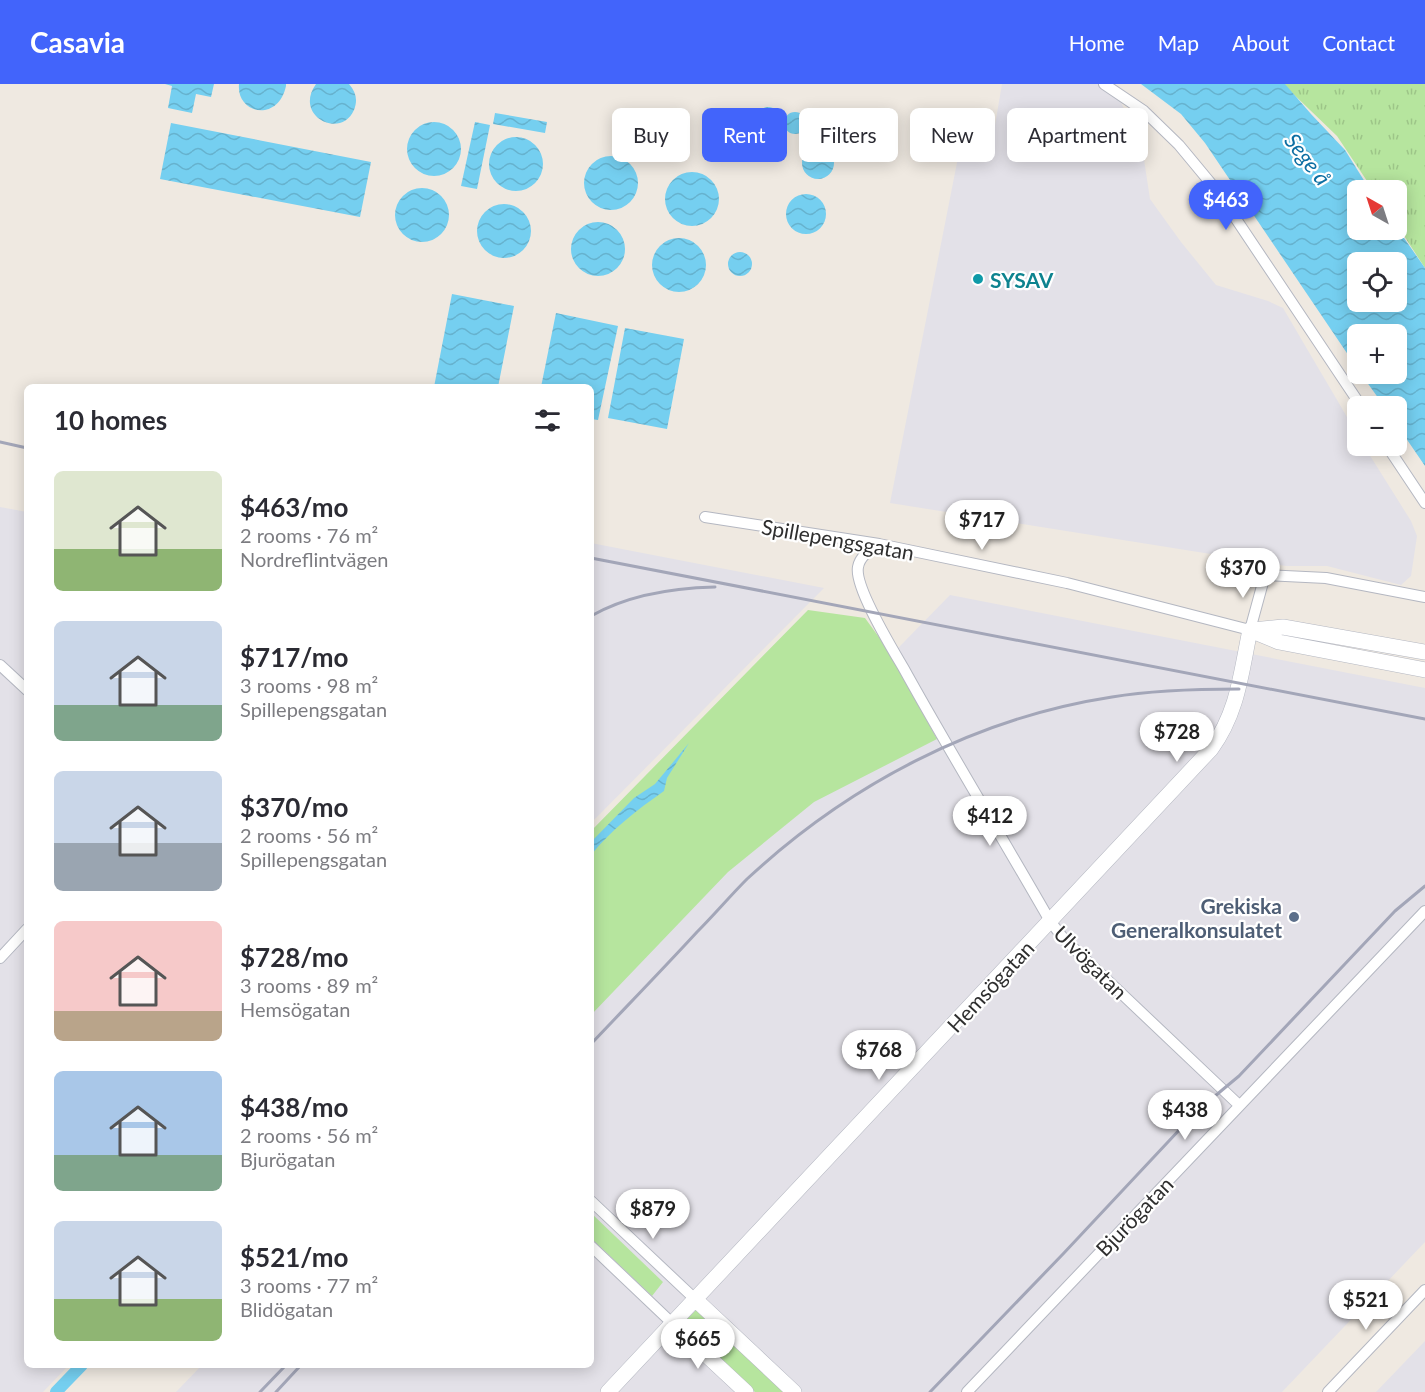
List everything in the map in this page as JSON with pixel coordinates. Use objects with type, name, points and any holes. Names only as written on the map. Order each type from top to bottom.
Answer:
[{"type":"street","points":[[1104,84],[1144,111],[1179,145],[1218,192],[1354,396]]},
{"type":"street","points":[[1394,456],[1425,503]]},
{"type":"street","name":"Spillepengsgatan","points":[[705,517],[879,544],[1067,583],[1250,630],[1278,642],[1425,670]]},
{"type":"street","name":"Ulvögatan","points":[[879,544],[864,554],[858,567],[859,581],[873,612],[946,746],[1050,921],[1064,939],[1239,1105]]},
{"type":"street","points":[[1250,630],[1265,575],[1326,578],[1425,597]]},
{"type":"street","name":"Spillepengsgatan","points":[[1250,630],[1283,627],[1425,652]]},
{"type":"street","name":"Hemsögatan","points":[[608,1392],[1191,773],[1230,719],[1239,689],[1250,630]]},
{"type":"street","points":[[0,665],[24,687]]},
{"type":"street","name":"Bjurögatan","points":[[967,1392],[1425,911]]},
{"type":"street","points":[[0,958],[24,932]]},
{"type":"street","points":[[594,1204],[794,1392]]},
{"type":"street","points":[[594,1249],[746,1392]]},
{"type":"street","points":[[1328,1392],[1425,1290]]},
{"type":"shaded area","points":[[1002,84],[1099,84],[1118,95],[1124,108],[1007,108],[1007,162],[1144,162],[1150,199],[1216,285],[1283,308],[1347,417],[1347,456],[1370,456],[1411,521],[1417,536],[1411,576],[1401,585],[1327,566],[1286,566],[890,503],[957,162],[995,162],[995,125]]},
{"type":"shaded area","points":[[0,507],[24,511],[24,1368],[66,1368],[43,1392],[0,1392]]},
{"type":"shaded area","points":[[594,544],[824,588],[594,820]]},
{"type":"shaded area","points":[[950,595],[1425,688],[1425,1242],[1282,1392],[176,1392],[199,1368],[594,1368],[594,959]]},
{"type":"shaded area","points":[[1425,1341],[1425,1392],[1376,1392]]},
{"type":"green space","points":[[1283,84],[1425,84],[1425,268],[1407,240],[1407,180],[1366,180],[1337,136]]},
{"type":"green space","points":[[808,610],[865,618],[889,651],[937,739],[814,802],[728,872],[594,1012],[594,828]]},
{"type":"green space","points":[[594,1216],[663,1282],[652,1296],[594,1241]]},
{"type":"green space","points":[[696,1310],[784,1392],[755,1392],[682,1324]]},
{"type":"water","points":[[165,84],[214,84],[211,97],[196,94],[192,113],[168,108],[172,86]]},
{"type":"water","points":[[239,84],[286,84],[286,86],[282,98],[275,106],[267,110],[258,110],[250,108],[244,102]]},
{"type":"water","points":[[316,84],[349,84],[356,99],[354,110],[348,119],[339,123],[330,123],[314,114],[310,106],[310,96]]},
{"type":"water","name":"Sege å","points":[[1141,84],[1285,84],[1345,150],[1364,180],[1347,180],[1347,240],[1405,240],[1425,268],[1425,466],[1407,440],[1407,396],[1377,396],[1368,384],[1407,384],[1407,324],[1347,324],[1347,353],[1205,143],[1181,114]]},
{"type":"water","points":[[495,113],[547,122],[545,133],[493,124]]},
{"type":"water","points":[[799,113],[799,133],[795,134],[787,131],[787,115]]},
{"type":"water","points":[[434,122],[444,124],[453,130],[459,139],[461,149],[459,159],[453,168],[444,174],[434,176],[424,174],[415,168],[409,159],[407,149],[409,139],[415,130],[424,124]]},
{"type":"water","points":[[475,122],[490,125],[477,189],[461,186]]},
{"type":"water","points":[[171,123],[371,162],[360,217],[160,179]]},
{"type":"water","points":[[516,137],[526,139],[535,145],[541,154],[543,164],[541,174],[535,183],[526,189],[516,191],[506,189],[497,183],[491,174],[489,164],[491,154],[497,145],[506,139]]},
{"type":"water","points":[[611,156],[612,162],[630,164],[637,178],[636,193],[630,202],[621,208],[611,210],[601,208],[592,202],[586,193],[584,183],[586,173],[592,164],[601,158]]},
{"type":"water","points":[[802,162],[834,162],[833,169],[829,174],[818,179],[807,174],[802,163]]},
{"type":"water","points":[[692,172],[702,174],[711,180],[717,189],[719,199],[717,209],[711,218],[702,224],[692,226],[682,224],[673,218],[667,209],[665,199],[667,189],[673,180],[682,174]]},
{"type":"water","points":[[422,188],[432,190],[441,196],[447,205],[449,215],[447,225],[441,234],[432,240],[422,242],[412,240],[403,234],[397,225],[395,215],[397,205],[403,196],[412,190]]},
{"type":"water","points":[[806,194],[820,200],[826,214],[820,228],[806,234],[792,228],[786,214],[792,200]]},
{"type":"water","points":[[504,204],[514,206],[523,212],[529,221],[531,231],[529,241],[523,250],[514,256],[504,258],[494,256],[485,250],[479,241],[477,231],[479,221],[485,212],[494,206]]},
{"type":"water","points":[[598,222],[608,224],[617,230],[623,239],[625,249],[623,259],[617,268],[608,274],[598,276],[588,274],[579,268],[573,259],[571,249],[573,239],[579,230],[588,224]]},
{"type":"water","points":[[679,238],[689,240],[698,246],[704,255],[706,265],[704,275],[698,284],[689,290],[679,292],[669,290],[660,284],[654,275],[652,265],[654,255],[660,246],[669,240]]},
{"type":"water","points":[[740,252],[748,256],[752,264],[748,272],[740,276],[732,272],[728,264],[732,256]]},
{"type":"water","points":[[452,294],[514,306],[499,384],[435,384]]},
{"type":"water","points":[[556,313],[618,326],[598,420],[594,419],[594,384],[542,384]]},
{"type":"water","points":[[625,328],[684,339],[667,429],[608,418]]},
{"type":"water","points":[[689,743],[667,778],[664,791],[625,820],[594,852],[594,839],[634,798],[655,784]]},
{"type":"waterway","points":[[56,1392],[79,1368]]},
{"type":"railway","points":[[0,442],[24,447]]},
{"type":"railway","points":[[594,559],[1425,719]]},
{"type":"railway","points":[[594,614],[620,603],[651,594],[715,587]]},
{"type":"railway","points":[[594,1041],[747,879],[786,845],[827,814],[916,761],[963,739],[1011,721],[1061,707],[1144,693],[1239,689]]},
{"type":"railway","points":[[930,1392],[1197,1111],[1239,1076],[1395,911],[1425,886]]},
{"type":"railway","points":[[260,1392],[283,1368]]},
{"type":"railway","points":[[276,1392],[298,1368]]},
{"type":"place","name":"SYSAV","points":[[978,279]]},
{"type":"place","name":"Grekiska Generalkonsulatet","points":[[1294,917]]}]
